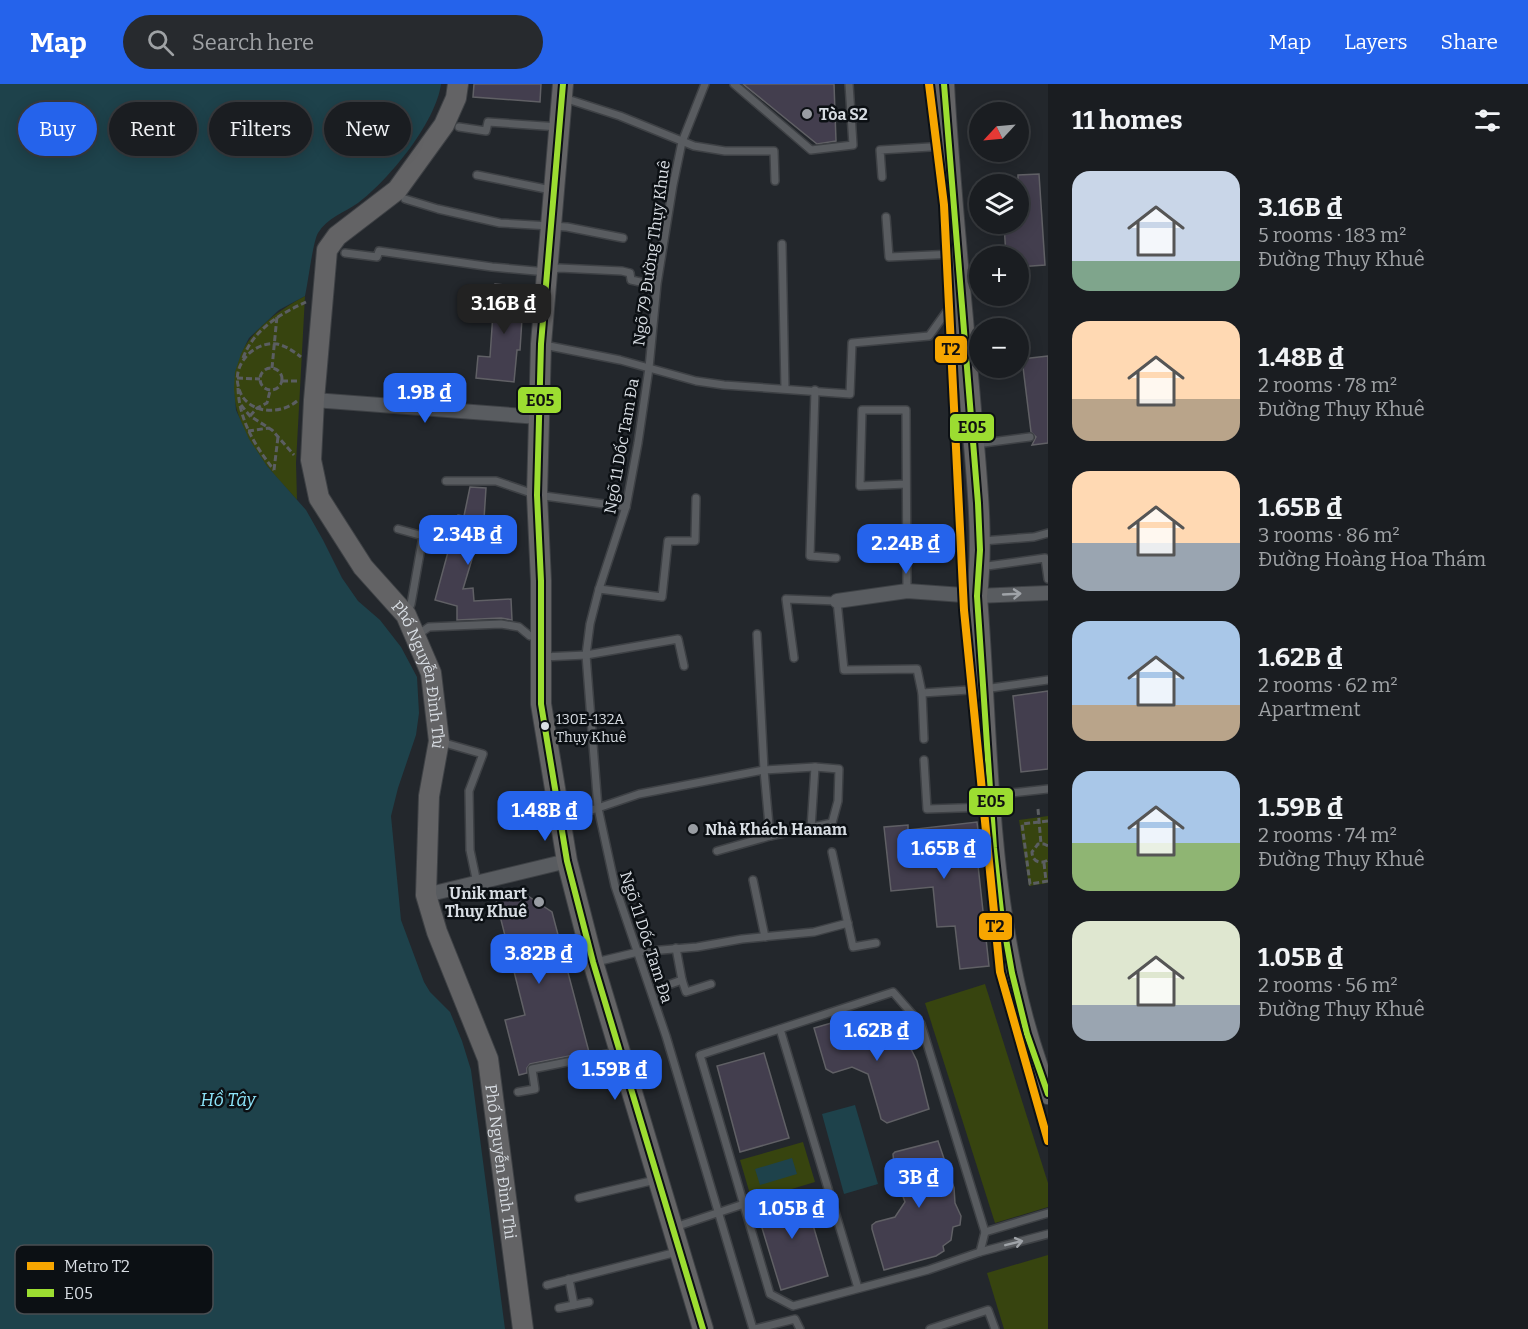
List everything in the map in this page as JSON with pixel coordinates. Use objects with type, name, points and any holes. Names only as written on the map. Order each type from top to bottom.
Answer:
[{"type":"main road","name":"Phố Nguyễn Đình Thi","points":[[458,84],[456,98],[444,125],[397,190],[337,236],[327,250],[306,394],[310,460],[319,498],[363,567],[406,615],[431,673],[439,741],[429,796],[426,895],[436,932],[488,1059],[523,1329]]},
{"type":"main road","points":[[944,84],[956,254],[974,444],[980,541],[977,596],[990,801],[1003,930],[1013,985],[1044,1072],[1048,1094]]},
{"type":"main road","points":[[562,91],[541,344],[537,495],[542,704],[567,861],[593,962],[703,1329]]},
{"type":"street","points":[[306,394],[539,417]]},
{"type":"street","points":[[837,601],[907,591],[977,596],[1048,592]]},
{"type":"street","points":[[426,895],[567,861]]},
{"type":"lane","name":"Ngõ 79 Đường Thụy Khuê","points":[[649,368],[657,284],[673,185],[682,142],[705,84]]},
{"type":"lane","points":[[734,84],[811,150],[853,145],[849,84]]},
{"type":"lane","name":"Ngõ 79 Đường Thụy Khuê","points":[[562,91],[694,146],[725,151],[774,151],[776,181]]},
{"type":"lane","points":[[459,127],[486,131],[488,122],[559,127]]},
{"type":"lane","points":[[882,177],[880,150],[949,146]]},
{"type":"lane","points":[[477,175],[528,187],[554,190]]},
{"type":"lane","points":[[405,199],[464,216],[500,223],[567,226],[623,238]]},
{"type":"lane","points":[[886,217],[889,257],[956,254]]},
{"type":"lane","points":[[782,244],[785,388]]},
{"type":"lane","points":[[345,253],[377,257],[379,251],[492,267],[547,272],[559,268],[622,271],[630,273],[631,280],[645,283]]},
{"type":"lane","points":[[541,344],[620,360],[696,381],[850,394],[852,342],[929,336],[947,310],[961,299]]},
{"type":"lane","name":"Ngõ 11 Dốc Tam Đa","points":[[649,368],[626,507],[599,589],[590,624],[586,655],[598,808],[615,886],[666,1036],[754,1329]]},
{"type":"lane","points":[[815,390],[810,556],[836,558]]},
{"type":"lane","points":[[906,484],[861,486],[862,410],[906,410],[907,591]]},
{"type":"lane","points":[[974,444],[1030,437]]},
{"type":"lane","points":[[446,481],[496,481],[537,495],[626,507]]},
{"type":"lane","points":[[599,589],[662,597],[668,541],[695,540],[696,498]]},
{"type":"lane","points":[[398,529],[423,536],[411,604],[406,615]]},
{"type":"lane","points":[[980,541],[1034,537],[1048,533]]},
{"type":"lane","points":[[980,567],[1045,558],[1048,579]]},
{"type":"lane","points":[[794,658],[786,599],[837,601],[844,670],[917,669],[922,693],[924,739]]},
{"type":"lane","points":[[416,636],[429,627],[501,624],[519,627],[531,636],[540,636]]},
{"type":"lane","points":[[757,634],[764,771],[770,836]]},
{"type":"lane","points":[[541,657],[586,655],[678,639],[684,666]]},
{"type":"lane","points":[[922,693],[984,689],[1048,680]]},
{"type":"lane","points":[[439,741],[483,754],[470,791],[470,850],[477,883]]},
{"type":"lane","points":[[924,760],[927,809],[990,801],[1048,789]]},
{"type":"lane","points":[[811,828],[815,767]]},
{"type":"lane","points":[[560,816],[598,808],[639,794],[764,771],[815,767],[839,769],[838,801],[832,823],[717,850]]},
{"type":"lane","points":[[832,852],[853,947],[876,943]]},
{"type":"lane","points":[[753,880],[765,937]]},
{"type":"lane","points":[[593,962],[638,952],[814,932],[848,923]]},
{"type":"lane","points":[[676,948],[686,992],[711,984]]},
{"type":"lane","points":[[668,985],[682,980]]},
{"type":"lane","points":[[980,1252],[985,1232],[921,1024],[893,992],[700,1055],[770,1294],[793,1306],[928,1270],[980,1252],[1048,1234]]},
{"type":"lane","points":[[780,1029],[858,1288]]},
{"type":"lane","points":[[518,1092],[535,1089],[532,1069],[620,1052]]},
{"type":"lane","points":[[579,1198],[658,1179]]},
{"type":"lane","points":[[672,1228],[744,1204]]},
{"type":"lane","points":[[985,1232],[1048,1213]]},
{"type":"lane","points":[[547,1285],[680,1251]]},
{"type":"lane","points":[[569,1279],[574,1305]]},
{"type":"lane","points":[[559,1308],[589,1302]]},
{"type":"lane","points":[[930,1329],[988,1310],[995,1329]]},
{"type":"lane","points":[[754,1329],[795,1319],[800,1329]]},
{"type":"path","points":[[278,437],[274,470],[260,453],[248,431],[238,401],[237,378],[247,347],[277,316],[313,298]]},
{"type":"path","points":[[272,368],[277,316]]},
{"type":"path","points":[[241,365],[254,349],[275,344],[286,346],[308,362]]},
{"type":"path","points":[[272,368],[281,374],[282,381],[279,388],[270,391],[262,386],[260,379],[265,370],[272,368]]},
{"type":"path","points":[[237,378],[260,379]]},
{"type":"path","points":[[238,386],[244,396],[257,408],[271,412],[283,410],[306,394],[282,381]]},
{"type":"path","points":[[250,416],[257,408],[267,403],[270,391]]},
{"type":"path","points":[[238,401],[250,416],[270,428],[296,458]]},
{"type":"path","points":[[248,431],[270,428]]},
{"type":"path","points":[[1038,809],[1041,844]]},
{"type":"path","points":[[1048,820],[1022,824],[1030,884],[1047,881],[1046,861],[1035,860],[1032,855],[1033,849],[1041,844],[1048,846]]},
{"type":"path","points":[[1026,855],[1032,855]]},
{"type":"green space","points":[[305,296],[296,463],[297,500],[258,455],[248,438],[238,413],[234,391],[235,371],[241,354],[251,337],[266,322]]},
{"type":"green space","points":[[1048,816],[1048,883],[1029,886],[1019,820]]},
{"type":"green space","points":[[985,984],[1048,1183],[1048,1207],[995,1223],[925,1003]]},
{"type":"green space","points":[[803,1142],[815,1182],[752,1201],[740,1160]]},
{"type":"green space","points":[[1048,1255],[1048,1329],[1004,1329],[987,1273]]},
{"type":"water","name":"Hồ Tây","points":[[0,84],[441,84],[430,115],[411,146],[411,102],[324,102],[324,156],[404,156],[370,193],[331,219],[318,233],[312,253],[305,296],[279,310],[249,338],[235,372],[234,389],[236,410],[249,439],[267,466],[306,510],[342,578],[358,601],[380,620],[401,647],[417,677],[419,713],[416,735],[391,816],[401,920],[424,982],[430,992],[450,1012],[471,1070],[505,1329],[0,1329]]},
{"type":"water","points":[[855,1105],[878,1184],[844,1194],[822,1114]]},
{"type":"water","points":[[792,1158],[797,1174],[760,1185],[755,1169]]},
{"type":"building","points":[[474,84],[541,84],[540,102],[473,97]]},
{"type":"building","name":"Tòa S2","points":[[743,84],[834,84],[836,141],[817,144]]},
{"type":"building","points":[[1029,174],[1039,174],[1045,265],[1029,266],[1029,246],[1005,246],[1005,234],[1029,234]]},
{"type":"building","points":[[495,284],[524,287],[520,350],[517,350],[514,382],[476,378],[478,356],[490,357]]},
{"type":"building","points":[[1048,356],[1048,443],[1032,445],[1036,437],[1031,432],[1024,378],[1029,378],[1029,358]]},
{"type":"building","points":[[470,487],[486,488],[484,519],[463,589],[473,588],[474,601],[511,599],[512,620],[501,618],[457,620],[457,606],[435,600],[458,515],[464,516]]},
{"type":"building","points":[[1048,691],[1048,769],[1021,772],[1013,696]]},
{"type":"building","points":[[977,822],[981,856],[977,856],[989,966],[960,969],[955,926],[937,927],[933,887],[891,891],[884,827],[908,825],[908,830]]},
{"type":"building","points":[[519,890],[552,912],[589,1052],[530,1064],[527,1073],[519,1075],[505,1020],[525,1015],[495,896]]},
{"type":"building","points":[[876,1012],[877,1017],[891,1020],[896,1028],[903,1026],[908,1034],[929,1109],[887,1123],[881,1119],[868,1074],[852,1067],[833,1073],[826,1069],[814,1028]]},
{"type":"building","points":[[764,1053],[789,1138],[740,1152],[717,1066]]},
{"type":"building","points":[[938,1141],[954,1188],[955,1203],[961,1216],[960,1225],[953,1227],[951,1240],[943,1246],[944,1251],[936,1256],[884,1270],[872,1225],[895,1217],[905,1202],[895,1175],[893,1154]]},
{"type":"building","points":[[803,1191],[828,1276],[781,1290],[755,1205]]},
{"type":"metro line","name":"T2","points":[[929,84],[944,205],[964,610],[1000,972],[1048,1141]]},
{"type":"transit line","name":"E05","points":[[563,84],[541,344],[537,495],[541,581],[541,704],[567,861],[593,962],[703,1329]]},
{"type":"transit line","name":"E05","points":[[944,84],[978,503],[980,550],[977,596],[994,848],[1001,911],[1012,973],[1027,1034],[1048,1094]]},
{"type":"place","name":"Tòa S2","points":[[807,114]]},
{"type":"place","name":"130E-132A Thụy Khuê","points":[[545,726]]},
{"type":"place","name":"Nhà Khách Hanam","points":[[693,829]]},
{"type":"place","name":"Unik mart Thuỵ Khuê","points":[[539,902]]}]
